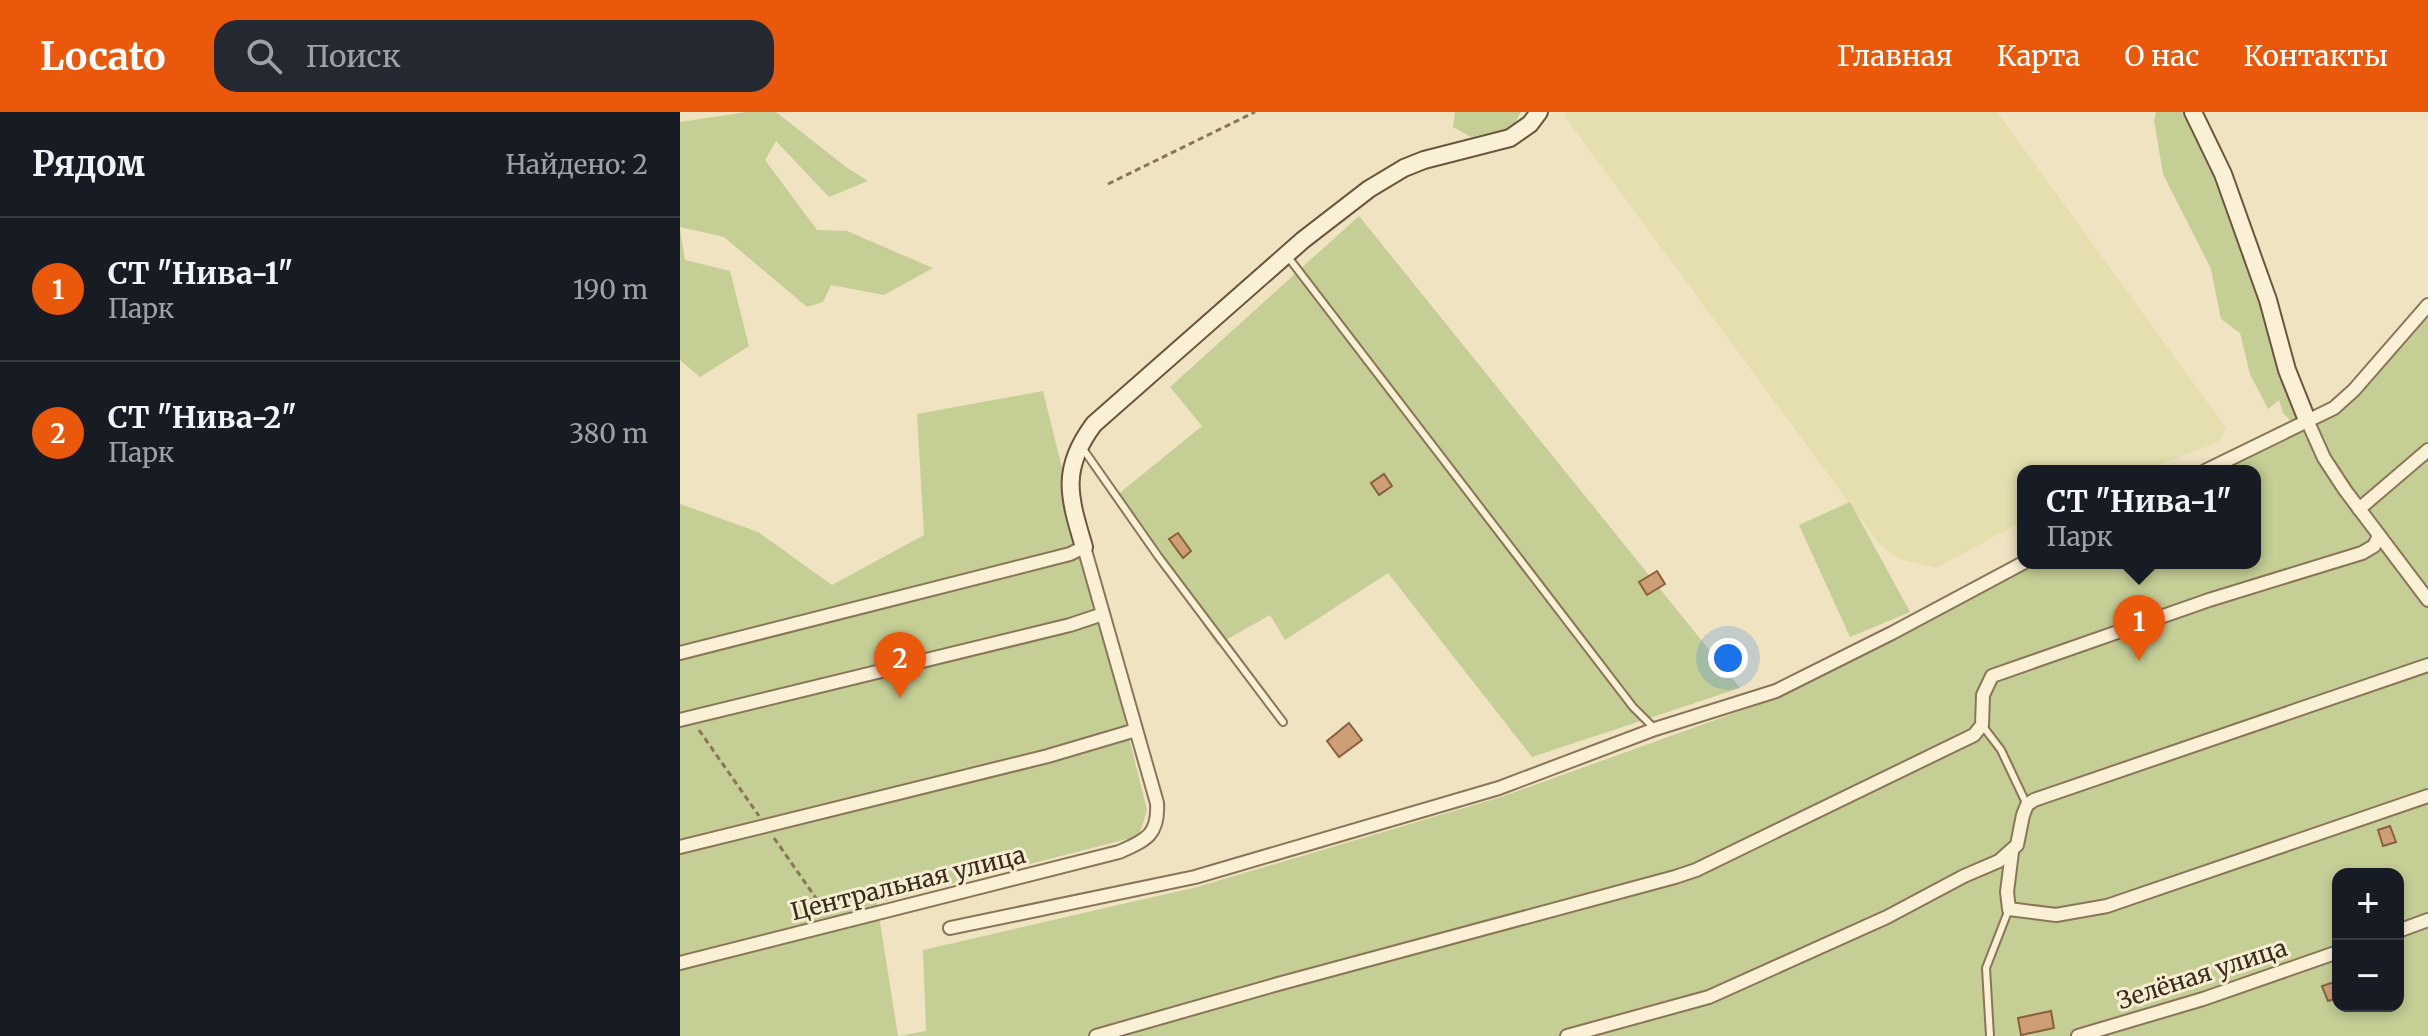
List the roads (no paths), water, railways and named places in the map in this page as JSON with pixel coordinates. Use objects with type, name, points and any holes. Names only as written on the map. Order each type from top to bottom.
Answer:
[{"type":"street","points":[[680,847],[1048,756],[1136,730],[1073,508],[1070,484],[1079,443],[1094,424],[1286,254],[1369,189],[1424,160],[1510,138],[1530,124],[1539,112]]},
{"type":"street","points":[[2193,112],[2223,174],[2268,300],[2287,370],[2324,458],[2428,600]]},
{"type":"street","points":[[2216,465],[2334,408],[2354,390],[2428,305]]},
{"type":"street","points":[[2359,509],[2428,450]]},
{"type":"street","points":[[1096,1036],[1696,870],[1974,735],[1982,725],[1983,695],[1992,676],[2209,600],[2362,553],[2374,546],[2379,536]]},
{"type":"street","points":[[680,653],[1070,554],[1084,547]]},
{"type":"street","points":[[950,928],[1195,877],[1499,788],[1655,729],[1776,691],[2017,566]]},
{"type":"street","points":[[680,720],[1070,625],[1103,614]]},
{"type":"street","points":[[2428,665],[2034,800],[2027,805],[2020,838],[2012,852],[2007,892],[2009,909],[2056,915],[2107,906],[2428,796]]},
{"type":"street","name":"Центральная улица","points":[[680,963],[1031,876],[1119,852],[1145,840],[1158,821],[1157,803],[1136,730]]},
{"type":"street","points":[[1567,1036],[1709,997],[1887,917],[2012,852]]},
{"type":"street","points":[[2404,929],[2428,920]]},
{"type":"street","name":"Зелёная улица","points":[[2078,1036],[2203,999],[2332,954]]},
{"type":"lane","points":[[1286,254],[1633,707],[1655,729]]},
{"type":"lane","points":[[1079,443],[1158,556],[1283,722]]},
{"type":"lane","points":[[1982,725],[2001,750],[2027,805]]},
{"type":"lane","points":[[1990,1036],[1986,968],[2009,909]]},
{"type":"place","name":"СТ \"Нива-1\"","points":[[2139,661]]},
{"type":"place","name":"СТ \"Нива-2\"","points":[[900,698]]}]
